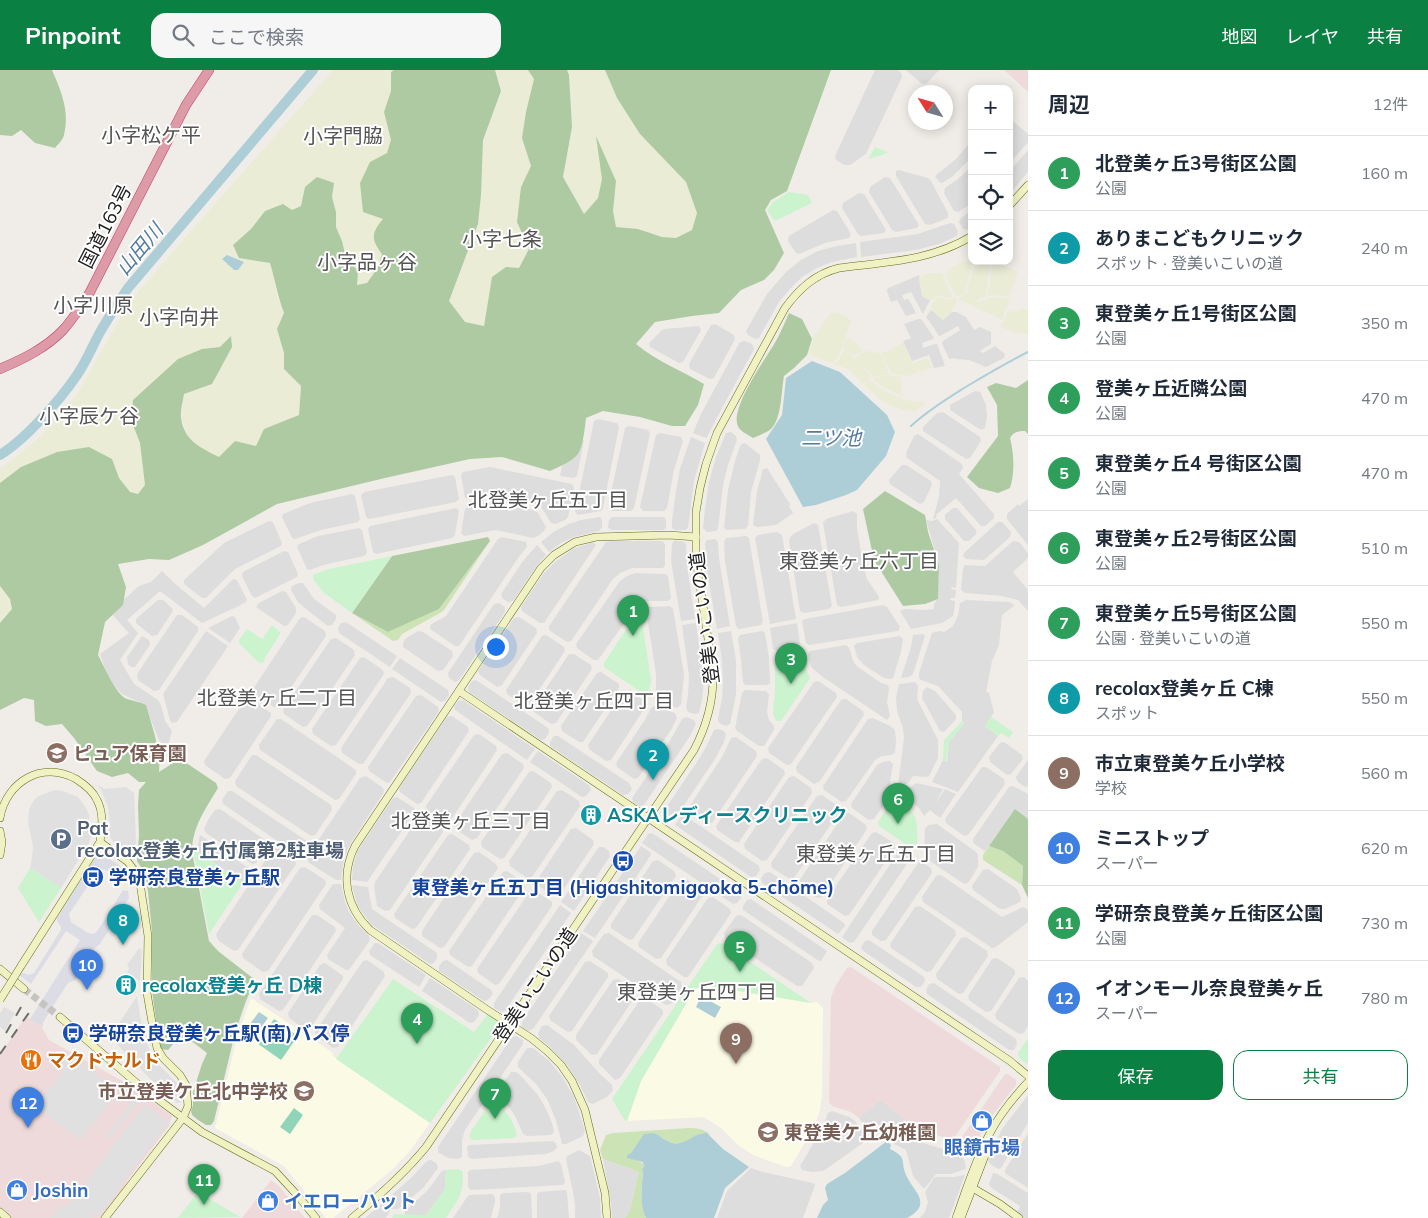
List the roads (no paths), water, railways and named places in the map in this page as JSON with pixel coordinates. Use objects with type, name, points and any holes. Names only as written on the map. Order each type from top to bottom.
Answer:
[{"type":"highway","name":"国道163号","points":[[0,369],[22,360],[54,338],[64,329],[77,312],[90,292],[186,105],[209,70]]},
{"type":"street","points":[[1013,201],[1028,184]]},
{"type":"street","name":"登美いこいの道","points":[[352,1218],[398,1178],[426,1147],[648,818],[704,731],[712,700],[713,672],[698,578],[696,512],[700,488],[715,438],[785,308],[796,293],[812,279],[835,269],[925,256],[948,248],[968,238]]},
{"type":"street","points":[[607,1218],[605,1193],[586,1110],[567,1073],[555,1059],[530,1038],[370,930],[355,912],[347,890],[347,867],[355,846],[542,568],[561,550],[582,540],[604,536],[669,535],[696,537]]},
{"type":"street","points":[[459,691],[1010,1062],[1028,1076]]},
{"type":"street","points":[[0,818],[4,802],[12,789],[29,777],[47,772],[64,773],[87,786],[98,800],[102,822],[100,842],[0,1000]]},
{"type":"street","points":[[0,831],[2,842],[0,855]]},
{"type":"street","points":[[100,842],[128,862],[137,874],[148,936],[147,993],[157,1048],[180,1075],[186,1086],[188,1106],[183,1118],[105,1218]]},
{"type":"street","points":[[0,969],[24,989]]},
{"type":"street","points":[[60,1017],[140,1086],[202,1132],[275,1171],[316,1218]]},
{"type":"street","points":[[962,1218],[979,1156],[988,1135],[1009,1103],[1028,1082]]},
{"type":"street","points":[[956,1218],[992,1137],[1028,1087]]},
{"type":"street","points":[[970,1187],[1000,1204],[1019,1218]]},
{"type":"street","points":[[0,1212],[8,1218]]},
{"type":"water","points":[[227,255],[244,262],[238,270],[234,270],[222,259]]},
{"type":"water","name":"二ツ池","points":[[812,361],[840,372],[887,415],[895,432],[886,456],[857,490],[816,505],[803,507],[766,439],[782,415],[786,378]]},
{"type":"water","points":[[701,996],[721,1007],[715,1018],[696,1007]]},
{"type":"water","points":[[259,1012],[268,1018],[255,1036],[246,1029]]},
{"type":"water","points":[[654,1133],[672,1143],[682,1143],[702,1133],[707,1133],[723,1149],[749,1167],[725,1188],[714,1218],[646,1218],[643,1211],[642,1198],[643,1162],[627,1158],[627,1155],[631,1153],[644,1134]]},
{"type":"water","points":[[887,1141],[891,1145],[890,1149],[901,1157],[906,1175],[919,1197],[919,1208],[915,1213],[907,1218],[817,1218],[823,1205],[828,1200],[825,1188],[827,1184],[845,1173]]},
{"type":"waterway","name":"山田川","points":[[0,455],[21,439],[70,385],[102,328],[128,288],[313,70]]},
{"type":"waterway","points":[[911,426],[957,392],[1028,352]]},
{"type":"tunnel","points":[[24,989],[60,1017]]},
{"type":"railway","points":[[6,1033],[24,1002]]},
{"type":"railway","points":[[0,1054],[33,1007]]},
{"type":"place","name":"北登美ヶ丘3号街区公園","points":[[633,636]]},
{"type":"place","name":"東登美ヶ丘1号街区公園","points":[[791,684]]},
{"type":"place","name":"ピュア保育園","points":[[57,753]]},
{"type":"place","name":"ありまこどもクリニック","points":[[653,780]]},
{"type":"place","name":"ASKAレディースクリニック","points":[[591,815]]},
{"type":"place","name":"東登美ヶ丘2号街区公園","points":[[898,824]]},
{"type":"place","name":"Pat recolax登美ヶ丘付属第2駐車場","points":[[61,839]]},
{"type":"place","name":"東登美ヶ丘五丁目 (Higashitomigaoka 5-chōme)","points":[[623,861]]},
{"type":"place","name":"学研奈良登美ヶ丘駅","points":[[93,877]]},
{"type":"place","name":"recolax登美ヶ丘 C棟","points":[[123,945]]},
{"type":"place","name":"東登美ヶ丘4 号街区公園","points":[[740,972]]},
{"type":"place","name":"recolax登美ヶ丘 D棟","points":[[126,985]]},
{"type":"place","name":"ミニストップ","points":[[87,990]]},
{"type":"place","name":"学研奈良登美ヶ丘駅(南)バス停","points":[[73,1033]]},
{"type":"place","name":"登美ヶ丘近隣公園","points":[[417,1044]]},
{"type":"place","name":"マクドナルド","points":[[31,1060]]},
{"type":"place","name":"市立東登美ケ丘小学校","points":[[736,1064]]},
{"type":"place","name":"市立登美ケ丘北中学校","points":[[304,1091]]},
{"type":"place","name":"東登美ヶ丘5号街区公園","points":[[495,1119]]},
{"type":"place","name":"眼鏡市場","points":[[982,1121]]},
{"type":"place","name":"イオンモール奈良登美ヶ丘","points":[[28,1128]]},
{"type":"place","name":"東登美ケ丘幼稚園","points":[[768,1132]]},
{"type":"place","name":"Joshin","points":[[17,1190]]},
{"type":"place","name":"イエローハット","points":[[268,1201]]},
{"type":"place","name":"学研奈良登美ヶ丘街区公園","points":[[204,1205]]},
{"type":"district","name":"小字松ケ平","points":[[151,134]]},
{"type":"district","name":"小字門脇","points":[[343,135]]},
{"type":"district","name":"小字七条","points":[[502,238]]},
{"type":"district","name":"小字品ヶ谷","points":[[367,261]]},
{"type":"district","name":"小字川原","points":[[93,304]]},
{"type":"district","name":"小字向井","points":[[179,316]]},
{"type":"district","name":"小字辰ケ谷","points":[[89,415]]},
{"type":"district","name":"北登美ヶ丘五丁目","points":[[548,499]]},
{"type":"district","name":"東登美ヶ丘六丁目","points":[[859,560]]},
{"type":"district","name":"北登美ヶ丘二丁目","points":[[277,697]]},
{"type":"district","name":"北登美ヶ丘四丁目","points":[[594,700]]},
{"type":"district","name":"北登美ヶ丘三丁目","points":[[471,820]]},
{"type":"district","name":"東登美ヶ丘五丁目","points":[[876,853]]},
{"type":"district","name":"東登美ヶ丘四丁目","points":[[697,991]]}]
